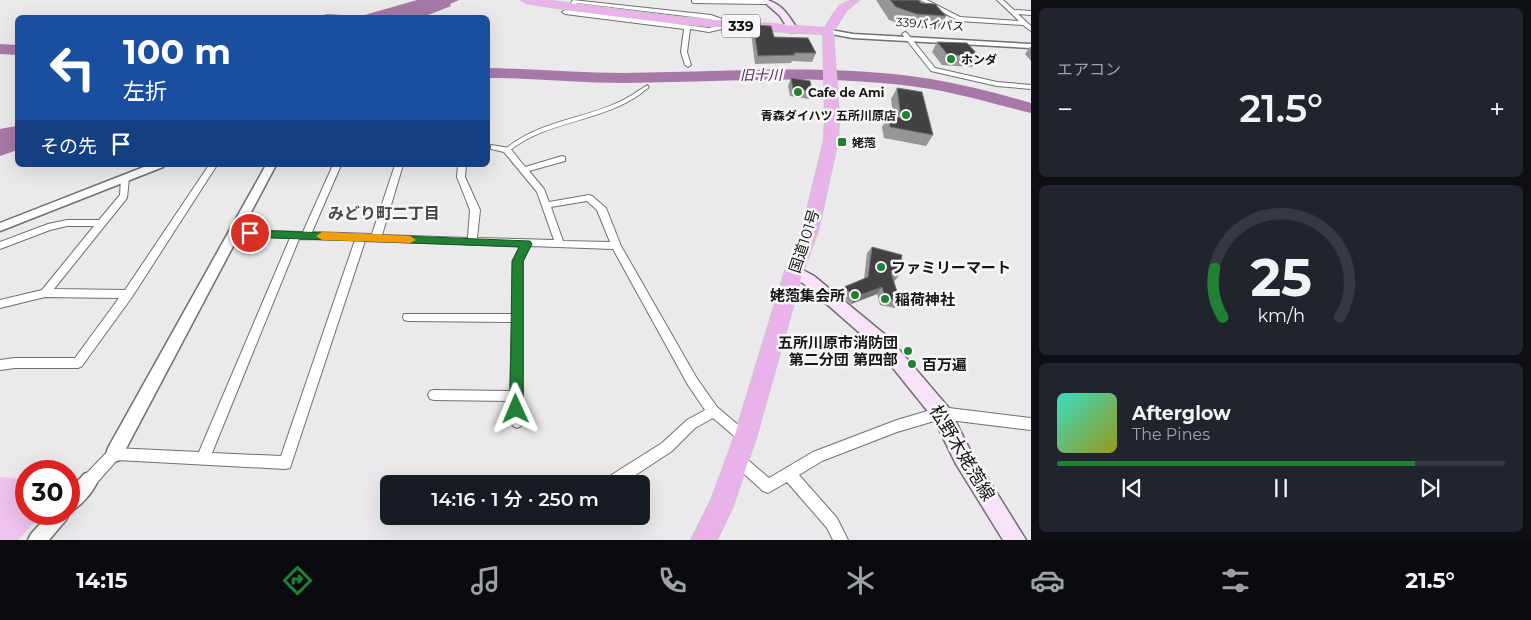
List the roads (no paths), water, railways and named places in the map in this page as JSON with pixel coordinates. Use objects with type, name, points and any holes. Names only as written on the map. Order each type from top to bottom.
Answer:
[{"type":"highway","points":[[828,31],[843,8],[854,0]]},
{"type":"highway","name":"339","points":[[532,1],[638,16],[793,30],[828,31]]},
{"type":"highway","name":"国道101号","points":[[704,540],[722,506],[794,271],[810,231],[831,140],[828,31]]},
{"type":"main road","points":[[767,1],[783,14],[793,30]]},
{"type":"main road","name":"松野木姥萢線","points":[[794,271],[809,280],[883,343],[941,413],[963,456],[1015,540]]},
{"type":"street","points":[[643,0],[644,10]]},
{"type":"street","points":[[701,16],[694,0],[767,1]]},
{"type":"street","points":[[927,0],[959,19],[1024,23]]},
{"type":"street","points":[[1000,0],[1031,29]]},
{"type":"street","points":[[574,3],[575,1],[711,16],[734,25]]},
{"type":"street","points":[[567,10],[565,12],[686,28],[709,30],[734,25]]},
{"type":"street","points":[[1013,12],[1031,13]]},
{"type":"street","points":[[686,28],[684,52],[688,65]]},
{"type":"street","points":[[828,31],[844,35],[907,36],[1031,46]]},
{"type":"street","points":[[907,36],[933,70],[997,84],[1031,88]]},
{"type":"street","name":"339バイパス","points":[[907,36],[1031,42]]},
{"type":"street","points":[[494,147],[507,150],[541,191],[560,245]]},
{"type":"street","points":[[524,170],[562,160]]},
{"type":"street","points":[[0,228],[154,167]]},
{"type":"street","points":[[0,365],[15,362],[78,363],[128,294],[212,167]]},
{"type":"street","points":[[80,491],[114,454],[270,167]]},
{"type":"street","points":[[203,459],[301,235],[336,167]]},
{"type":"street","points":[[376,238],[398,167]]},
{"type":"street","points":[[462,167],[461,176],[475,210],[472,242]]},
{"type":"street","points":[[45,293],[124,196],[125,178]]},
{"type":"street","points":[[546,205],[589,198],[601,208],[616,246],[692,381],[714,411],[744,438]]},
{"type":"street","points":[[0,246],[48,227],[66,223],[102,223]]},
{"type":"street","points":[[235,233],[616,246]]},
{"type":"street","points":[[114,454],[285,463],[361,238]]},
{"type":"street","points":[[517,422],[516,318],[518,261],[527,244]]},
{"type":"street","points":[[0,304],[45,293],[128,294]]},
{"type":"street","points":[[408,317],[516,318]]},
{"type":"street","points":[[434,395],[516,396]]},
{"type":"street","points":[[624,475],[667,447],[691,424],[714,411]]},
{"type":"street","points":[[736,458],[768,486],[818,456],[896,426],[941,413],[1031,424]]},
{"type":"street","points":[[789,474],[832,523],[841,540]]},
{"type":"street","points":[[37,540],[50,525]]},
{"type":"lane","points":[[507,150],[514,142],[534,134],[619,106],[646,87]]},
{"type":"waterway","points":[[0,49],[15,50]]},
{"type":"waterway","name":"旧十川","points":[[490,73],[607,78],[727,75],[829,75],[880,78],[931,84],[981,94],[1031,108]]},
{"type":"place","name":"ホンダ","points":[[951,59]]},
{"type":"place","name":"Cafe de Ami","points":[[798,92]]},
{"type":"place","name":"青森ダイハツ 五所川原店","points":[[906,115]]},
{"type":"place","name":"姥萢","points":[[842,142]]},
{"type":"place","name":"ファミリーマート","points":[[881,267]]},
{"type":"place","name":"姥萢集会所","points":[[855,295]]},
{"type":"place","name":"稲荷神社","points":[[885,299]]},
{"type":"place","name":"五所川原市消防団 第二分団 第四部","points":[[908,351]]},
{"type":"place","name":"百万遍","points":[[912,364]]},
{"type":"district","name":"みどり町二丁目","points":[[384,213]]}]
